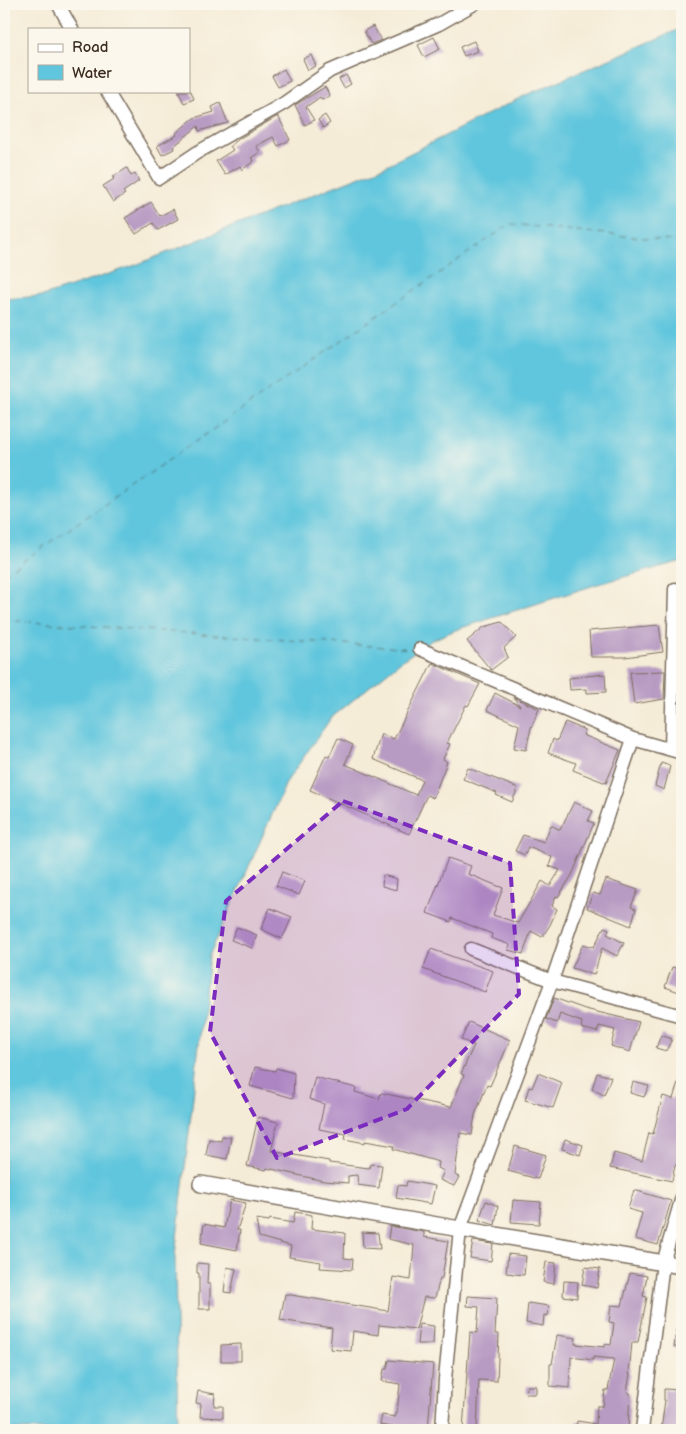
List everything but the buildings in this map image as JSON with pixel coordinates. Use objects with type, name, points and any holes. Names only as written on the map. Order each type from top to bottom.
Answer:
[{"type":"street","points":[[58,4],[71,28]]},
{"type":"street","points":[[108,92],[159,178],[198,152],[283,104],[330,71],[439,24],[474,4]]},
{"type":"street","points":[[420,649],[633,740],[676,751],[678,659],[675,589]]},
{"type":"street","points":[[442,1430],[445,1379],[460,1229],[552,981],[633,740]]},
{"type":"street","points":[[471,949],[552,981],[682,1016]]},
{"type":"street","points":[[201,1184],[682,1266]]},
{"type":"street","points":[[642,1430],[662,1262],[682,1197]]},
{"type":"highlighted area","points":[[343,801],[510,863],[519,994],[407,1109],[277,1158],[210,1032],[226,901]]},
{"type":"water","points":[[682,28],[682,561],[598,584],[458,629],[432,640],[401,661],[331,718],[287,781],[209,956],[175,1256],[178,1430],[4,1430],[4,299],[43,296],[133,266],[383,167],[526,95]]},
{"type":"ferry route","points":[[4,574],[510,224],[682,242]]},
{"type":"ferry route","points":[[4,620],[414,649]]}]
